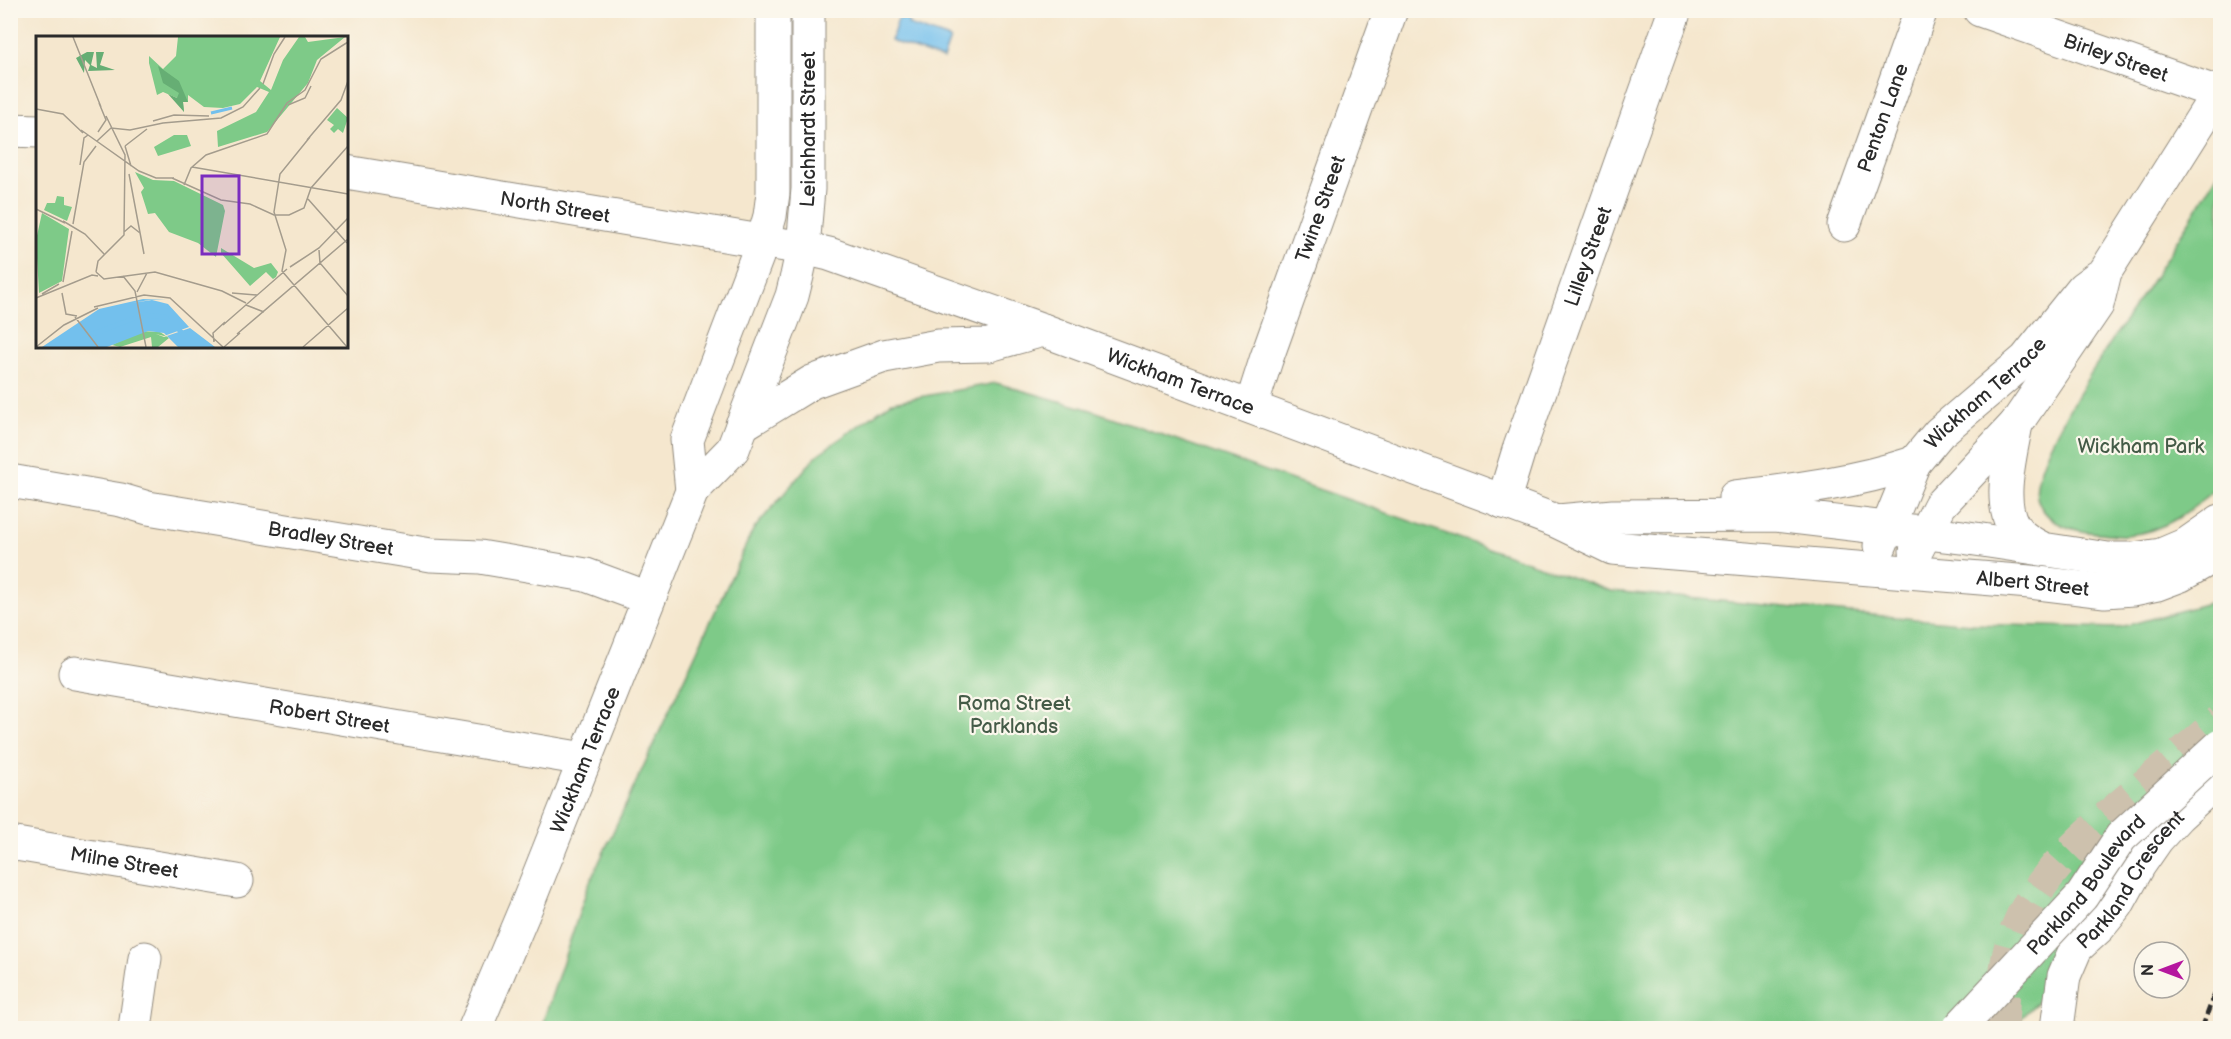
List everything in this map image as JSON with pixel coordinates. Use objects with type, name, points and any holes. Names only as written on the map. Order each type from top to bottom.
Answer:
[{"type":"street","name":"Leichhardt Street","points":[[763,241],[773,193],[773,10]]},
{"type":"street","name":"Leichhardt Street","points":[[803,248],[808,189],[808,10]]},
{"type":"street","name":"Twine Street","points":[[1251,407],[1391,10]]},
{"type":"street","name":"Lilley Street","points":[[1503,502],[1519,450],[1675,10]]},
{"type":"street","name":"Penton Lane","points":[[1844,225],[1921,10]]},
{"type":"street","name":"Birley Street","points":[[1980,10],[2219,92]]},
{"type":"street","name":"Wickham Terrace","points":[[1905,572],[1940,505],[2016,424],[2097,306],[2105,272],[2219,92]]},
{"type":"street","points":[[10,130],[36,131]]},
{"type":"street","name":"North Street","points":[[348,172],[763,241]]},
{"type":"street","name":"Wickham Terrace","points":[[692,491],[687,440],[763,241],[828,254],[1043,330],[1556,521],[1612,548],[1833,566]]},
{"type":"street","name":"Wickham Terrace","points":[[475,1029],[529,900],[692,491],[733,449],[792,296],[803,248]]},
{"type":"street","name":"Wickham Terrace","points":[[1871,569],[1914,463],[1939,433],[2026,359],[2083,288],[2105,272]]},
{"type":"street","points":[[742,425],[812,381],[884,356],[938,346],[989,345],[1043,330]]},
{"type":"street","points":[[2016,424],[2006,506],[2009,519],[2017,532],[2041,548]]},
{"type":"street","points":[[1689,514],[1719,498],[1793,490],[1914,463]]},
{"type":"street","name":"Bradley Street","points":[[10,481],[121,500],[148,508],[431,555],[480,557],[586,575],[648,598]]},
{"type":"street","name":"Wickham Terrace","points":[[1556,521],[1613,516],[1776,515],[1925,533]]},
{"type":"street","name":"Albert Street","points":[[1925,533],[2108,559],[2133,560],[2161,555],[2187,544],[2220,521]]},
{"type":"street","name":"Albert Street","points":[[1833,566],[2030,582],[2105,591],[2157,584],[2181,575],[2202,563],[2220,547]]},
{"type":"street","name":"Robert Street","points":[[75,673],[584,759]]},
{"type":"street","name":"Parkland Boulevard","points":[[1959,1029],[2082,896],[2121,837],[2220,746]]},
{"type":"street","name":"Parkland Crescent","points":[[2057,1029],[2064,976],[2076,948],[2099,927],[2117,905],[2139,865],[2157,839],[2178,816],[2220,778]]},
{"type":"street","name":"Milne Street","points":[[10,843],[237,881]]},
{"type":"street","points":[[135,1029],[145,957]]},
{"type":"green space","name":"Wickham Park","points":[[2220,170],[2220,485],[2189,511],[2153,530],[2120,535],[2080,531],[2062,525],[2046,514],[2037,497],[2038,478],[2048,452],[2081,389],[2160,268]]},
{"type":"green space","name":"Roma Street Parklands","points":[[996,383],[1091,410],[1611,591],[1971,624],[2117,628],[2220,600],[2220,744],[2071,970],[2010,1028],[541,1028],[588,886],[753,530],[817,455],[892,402]]},
{"type":"water","points":[[906,16],[909,25],[950,39],[943,59],[891,41],[898,19]]},
{"type":"tunnel","points":[[2002,1028],[2007,960],[2013,938],[2022,916],[2048,876],[2115,810],[2220,721]]},
{"type":"railway","points":[[2202,1028],[2220,979]]}]
